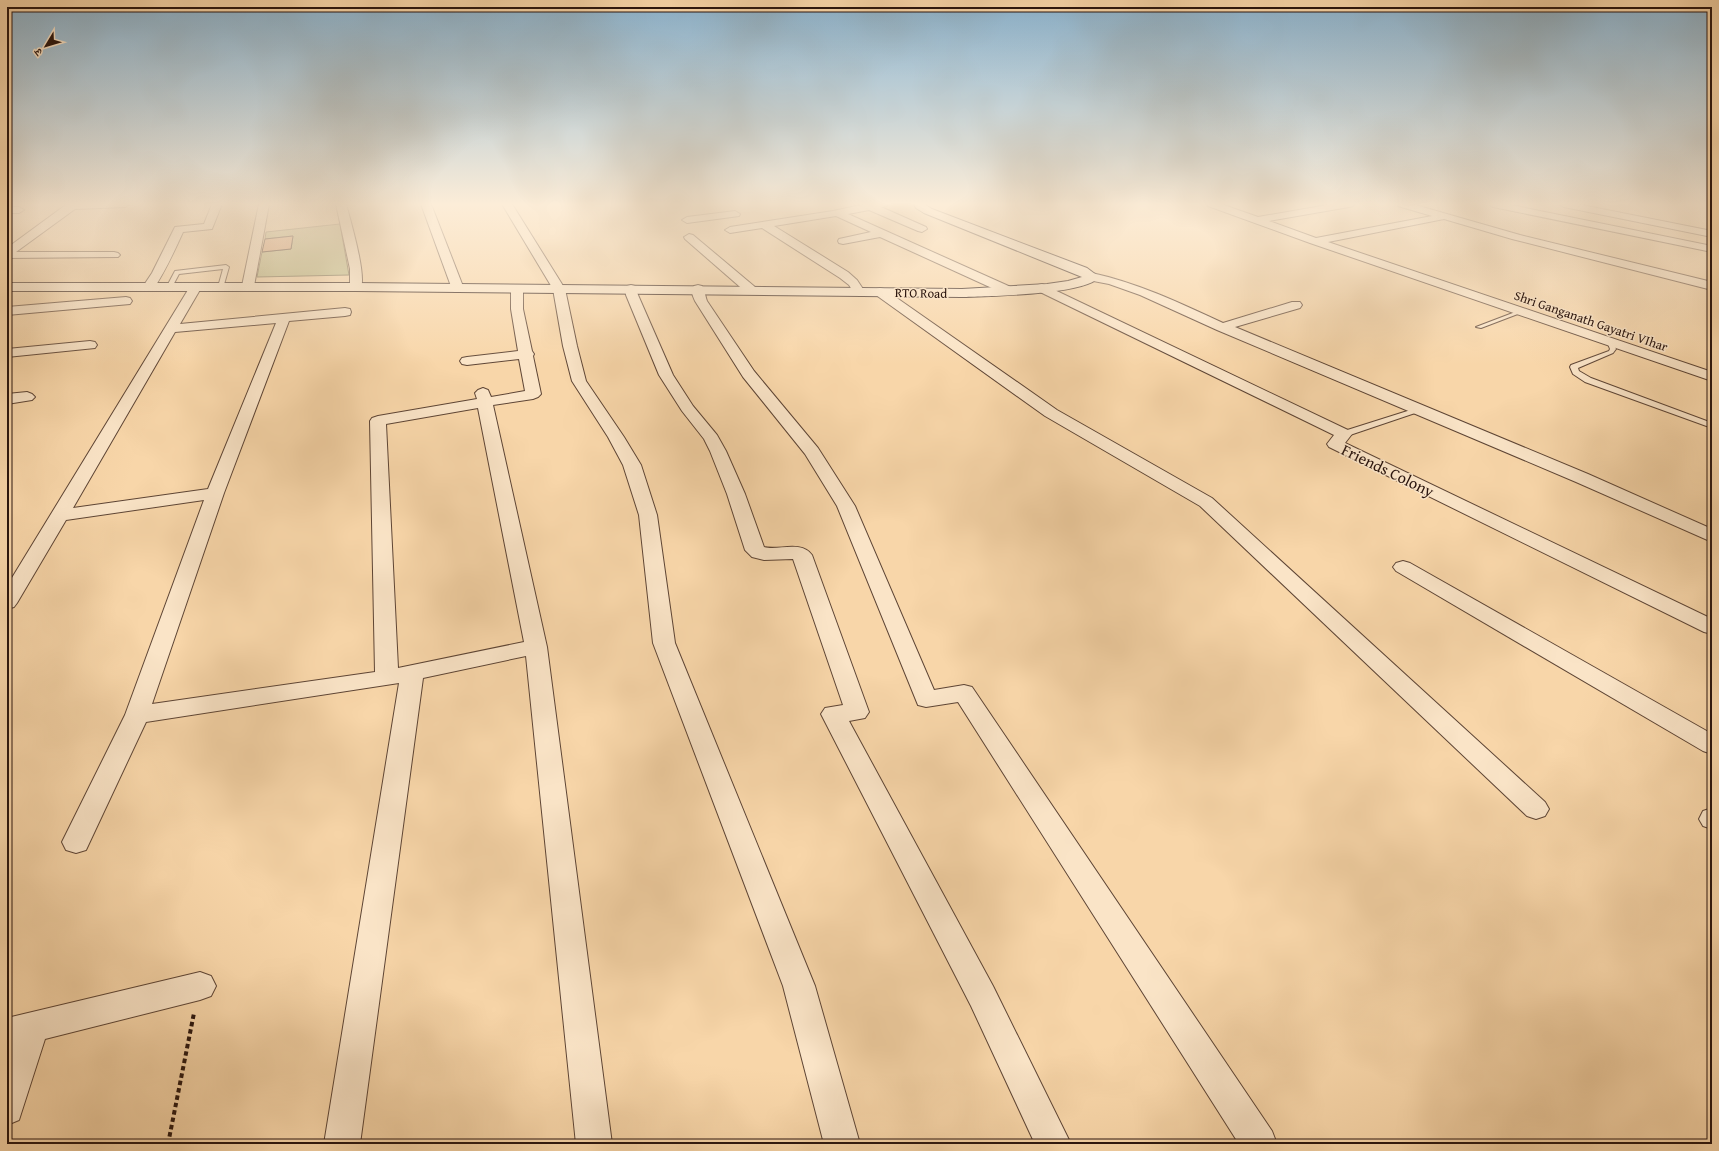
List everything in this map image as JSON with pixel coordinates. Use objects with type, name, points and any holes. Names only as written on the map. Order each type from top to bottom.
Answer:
[{"type":"street","points":[[148,288],[158,273],[165,258]]},
{"type":"street","points":[[248,286],[254,258]]},
{"type":"street","points":[[353,258],[356,269],[356,286]]},
{"type":"street","points":[[446,258],[458,289]]},
{"type":"street","points":[[540,258],[559,289],[570,346],[580,381],[632,465],[648,515],[664,643],[800,986],[842,1144]]},
{"type":"street","points":[[713,258],[751,290]]},
{"type":"street","points":[[815,258],[844,275],[853,283],[859,292]]},
{"type":"street","points":[[937,258],[1009,291]]},
{"type":"street","points":[[1048,258],[1082,271],[1092,277],[1112,281],[1144,292],[1222,327],[1582,478],[1712,536]]},
{"type":"street","name":"Shri Ganganath Gayatri VIhar","points":[[1362,258],[1712,377]]},
{"type":"street","points":[[1598,258],[1712,286]]},
{"type":"street","name":"RTO Road","points":[[7,287],[195,288],[248,286],[356,286],[458,289],[631,289],[950,293],[1009,291],[1042,288],[1077,284],[1088,281],[1092,277]]},
{"type":"street","points":[[7,603],[195,288]]},
{"type":"street","name":"Friends Colony","points":[[1042,288],[1344,434],[1335,444],[1712,627]]},
{"type":"street","points":[[342,1144],[400,676],[378,421],[484,398],[533,394],[527,354],[517,309],[517,289]]},
{"type":"street","points":[[631,289],[632,295],[666,375],[687,408],[711,438],[718,451],[736,494],[755,550],[764,554],[793,552],[802,555],[857,712],[833,714],[982,996],[1053,1144]]},
{"type":"street","points":[[698,290],[701,301],[748,374],[812,452],[846,506],[876,575],[926,699],[964,693],[1259,1144]]},
{"type":"street","points":[[880,292],[1051,413],[1206,502],[1536,808]]},
{"type":"street","points":[[7,311],[126,302]]},
{"type":"street","points":[[1222,327],[1296,305]]},
{"type":"street","points":[[170,328],[345,312]]},
{"type":"street","points":[[76,842],[137,715],[215,493],[284,318]]},
{"type":"street","points":[[7,352],[90,345]]},
{"type":"street","points":[[467,361],[527,354]]},
{"type":"street","points":[[7,399],[27,397]]},
{"type":"street","points":[[484,398],[536,647],[594,1144]]},
{"type":"street","points":[[60,516],[215,493]]},
{"type":"street","points":[[1403,567],[1712,745]]},
{"type":"street","points":[[137,715],[400,676],[536,647]]},
{"type":"street","points":[[7,1108],[20,1030],[200,986]]},
{"type":"lane","points":[[169,288],[177,272],[226,267],[221,287]]},
{"type":"lane","points":[[1479,327],[1520,312]]},
{"type":"lane","points":[[1612,344],[1613,349],[1611,352],[1574,367],[1576,372],[1588,380],[1712,426]]},
{"type":"lane","points":[[1344,434],[1420,410]]},
{"type":"path","points":[[168,1144],[200,986]]},
{"type":"shaded area","points":[[261,258],[346,258],[349,275],[257,277]]}]
